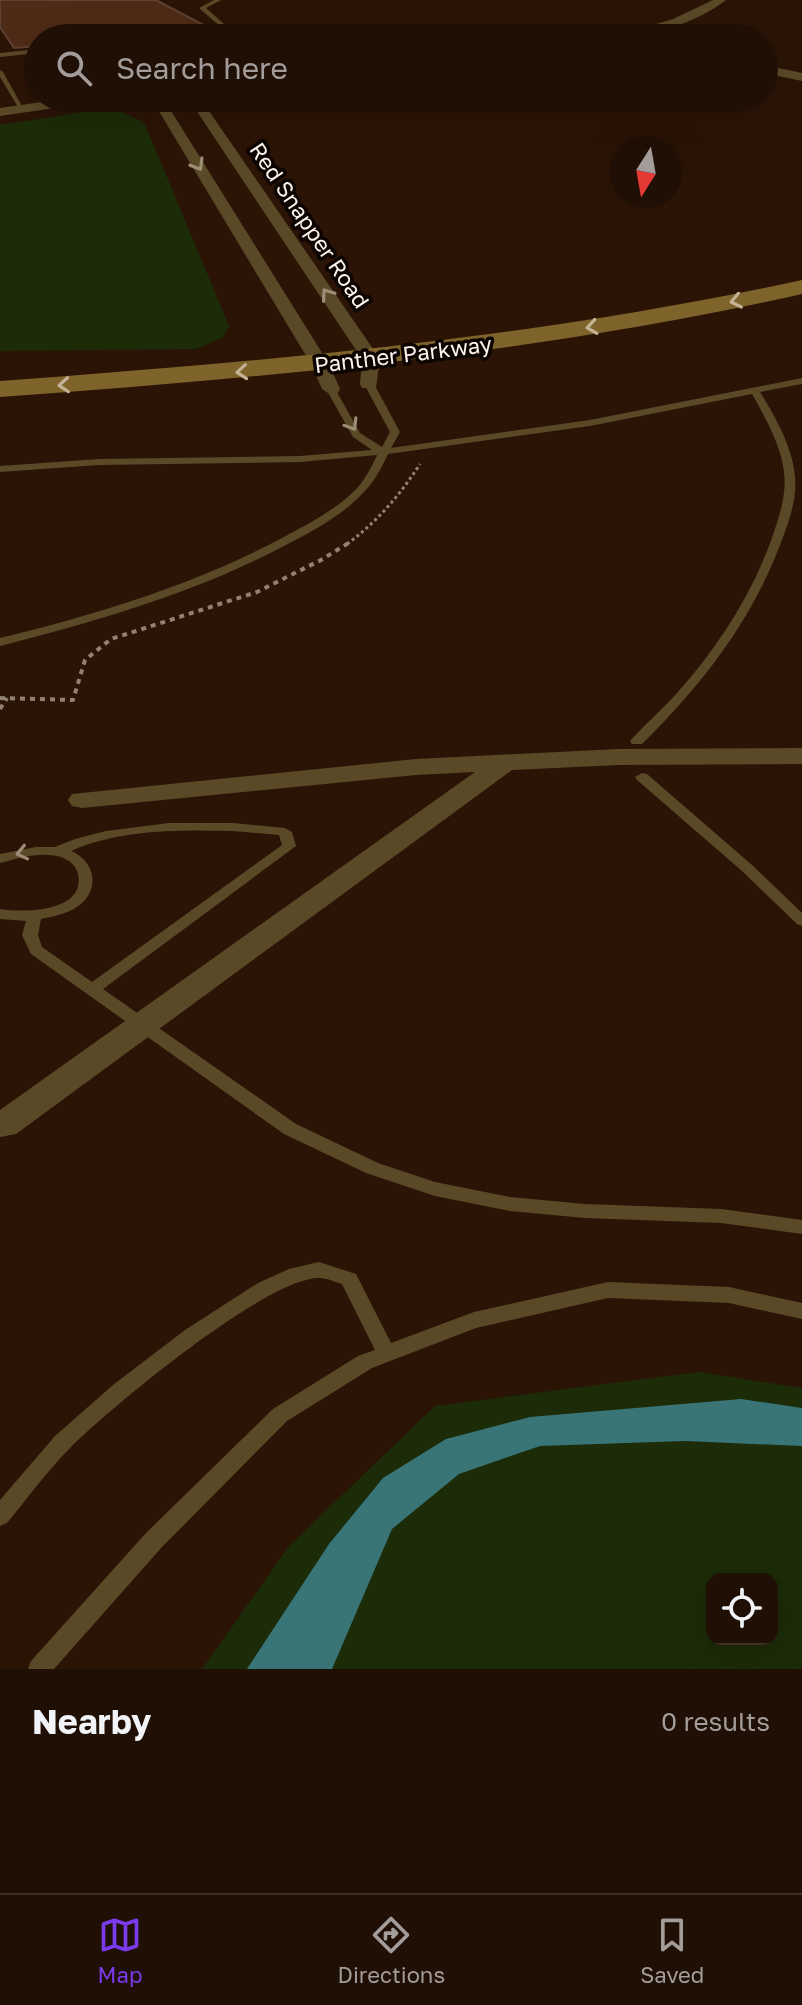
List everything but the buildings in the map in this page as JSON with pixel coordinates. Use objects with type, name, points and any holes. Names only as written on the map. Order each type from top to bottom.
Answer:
[{"type":"main road","name":"Panther Parkway","points":[[0,389],[319,381],[802,287]]},
{"type":"main road","name":"Panther Parkway","points":[[484,370],[723,330]]},
{"type":"main road","name":"Panther Parkway","points":[[370,372],[399,381]]},
{"type":"street","points":[[667,24],[721,0]]},
{"type":"street","points":[[778,62],[802,66]]},
{"type":"street","points":[[778,72],[802,77]]},
{"type":"street","points":[[0,112],[24,107]]},
{"type":"street","name":"Red Snapper Road","points":[[168,112],[370,372]]},
{"type":"street","name":"Red Snapper Road","points":[[201,112],[253,219],[319,381]]},
{"type":"street","points":[[82,800],[400,768],[619,757],[802,756]]},
{"type":"street","points":[[4,1125],[507,762]]},
{"type":"lane","points":[[218,0],[202,8],[221,24]]},
{"type":"lane","points":[[0,55],[24,52]]},
{"type":"lane","points":[[0,72],[21,107]]},
{"type":"lane","points":[[0,642],[137,604],[202,581],[256,557],[321,521],[362,489],[395,432],[370,372]]},
{"type":"lane","points":[[319,381],[356,435],[382,452]]},
{"type":"lane","points":[[0,469],[99,462],[300,459],[382,452],[590,423],[802,381]]},
{"type":"lane","points":[[637,741],[711,664],[746,611],[785,518],[791,474],[754,390]]},
{"type":"lane","points":[[642,777],[747,868],[802,921]]},
{"type":"lane","points":[[58,851],[77,840],[118,831],[253,826],[285,832],[289,846],[92,989]]},
{"type":"lane","points":[[0,859],[20,852],[58,851],[73,857],[83,867],[87,879],[82,892],[71,903],[54,912],[34,917],[0,914]]},
{"type":"lane","points":[[34,917],[30,935],[36,950],[290,1129],[350,1159],[435,1189],[510,1204],[585,1211],[721,1216],[802,1227]]},
{"type":"lane","points":[[0,1516],[71,1434],[242,1301],[286,1278],[318,1270],[349,1279],[386,1353]]},
{"type":"lane","points":[[39,1669],[154,1540],[280,1415],[365,1362],[474,1320],[608,1290],[729,1295],[802,1311]]},
{"type":"path","points":[[0,709],[3,698],[73,700],[76,689]]},
{"type":"green space","points":[[83,112],[121,112],[144,122],[229,326],[222,338],[196,349],[0,351],[0,125]]},
{"type":"green space","points":[[699,1372],[802,1388],[802,1669],[202,1669],[290,1545],[435,1406]]},
{"type":"water","points":[[741,1399],[802,1408],[802,1446],[685,1441],[540,1446],[459,1474],[392,1529],[332,1669],[247,1669],[329,1544],[383,1478],[446,1439],[530,1417]]}]
